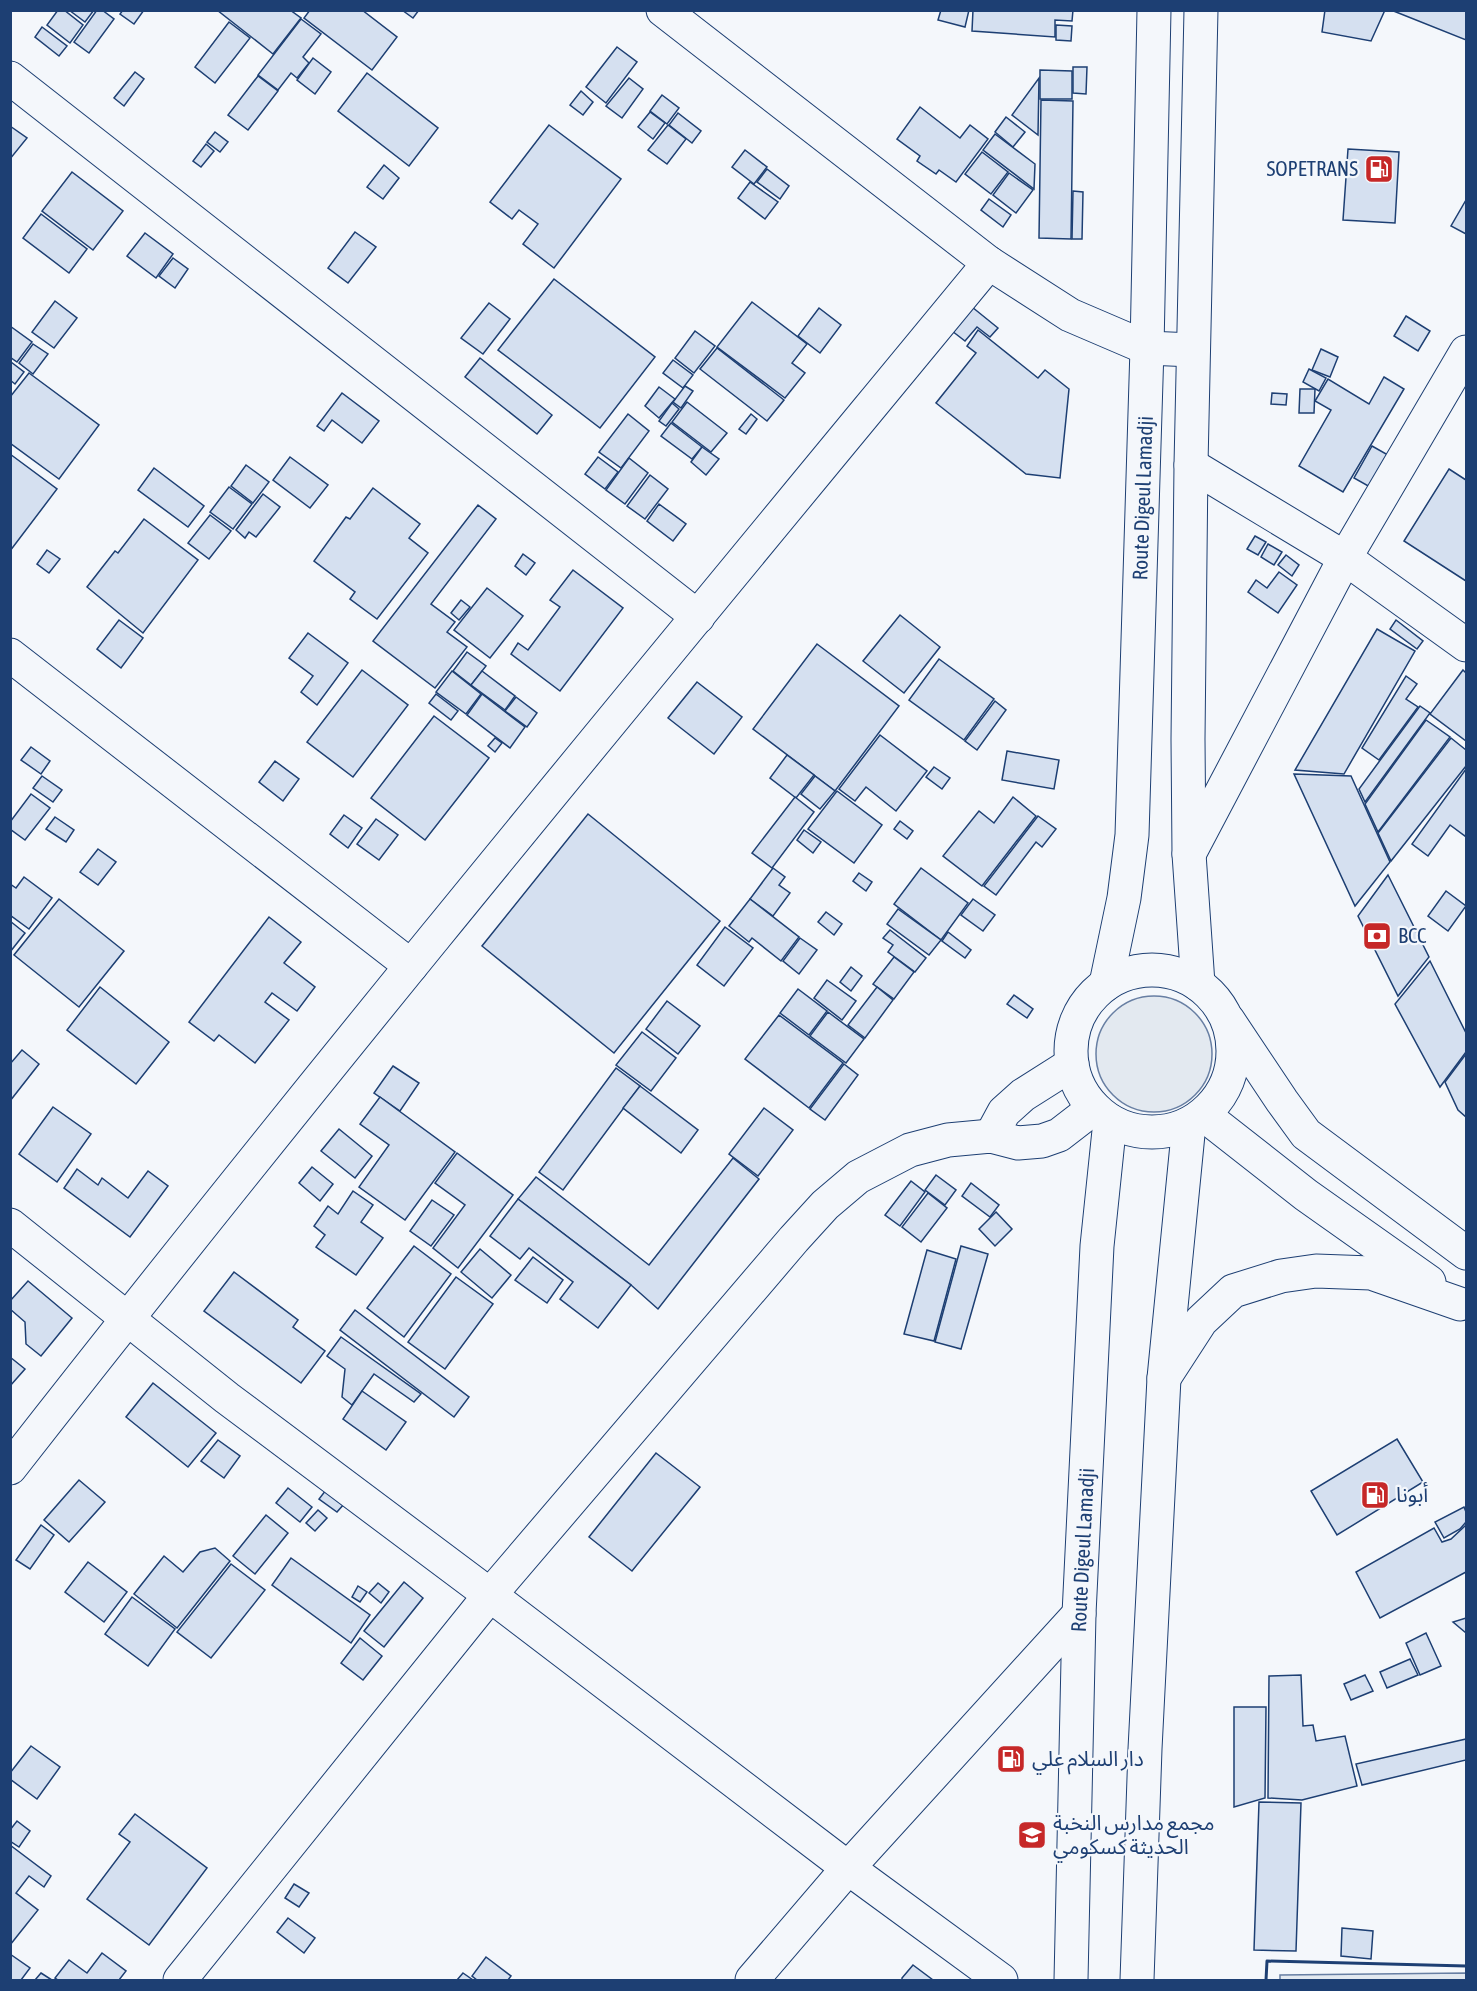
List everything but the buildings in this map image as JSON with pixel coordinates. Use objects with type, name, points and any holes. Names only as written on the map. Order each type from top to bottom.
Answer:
[{"type":"street","points":[[663,10],[989,263],[1070,315],[1147,348],[1193,350]]},
{"type":"street","name":"Route Digeul Lamadji","points":[[1106,984],[1124,898],[1132,835],[1147,348],[1154,10]]},
{"type":"street","points":[[1198,984],[1189,854],[1191,465],[1201,10]]},
{"type":"street","points":[[10,78],[698,617]]},
{"type":"street","points":[[10,1468],[411,966],[989,263]]},
{"type":"street","points":[[1189,854],[1345,558],[1467,352]]},
{"type":"street","points":[[1191,465],[1345,558],[1467,645]]},
{"type":"street","points":[[10,656],[411,966]]},
{"type":"street","points":[[1228,1020],[1230,1078],[1219,1098],[1197,1120],[1170,1131],[1149,1133],[1129,1129],[1102,1114],[1083,1095],[1076,1080],[1072,1064],[1071,1041],[1077,1019],[1089,999],[1106,984],[1128,973],[1152,970],[1176,973],[1198,984],[1218,1003],[1306,1134],[1467,1253]]},
{"type":"street","points":[[991,1136],[1004,1112],[1023,1095],[1072,1064]]},
{"type":"street","points":[[180,1980],[490,1595],[825,1205],[858,1177],[910,1150],[948,1140],[991,1136],[1018,1143],[1042,1141],[1102,1114]]},
{"type":"street","name":"Route Digeul Lamadji","points":[[1071,1980],[1079,1614],[1102,1114]]},
{"type":"street","points":[[1197,1120],[1306,1194],[1463,1306]]},
{"type":"street","points":[[1137,1980],[1145,1749],[1164,1378],[1197,1120]]},
{"type":"street","points":[[10,1225],[227,1398],[848,1868],[1001,1980]]},
{"type":"street","points":[[1164,1378],[1201,1321],[1233,1292],[1281,1276],[1316,1271],[1371,1273],[1463,1306]]},
{"type":"street","points":[[752,1980],[848,1868],[1079,1614]]},
{"type":"shaded area","points":[[1154,996],[1176,1001],[1195,1013],[1207,1032],[1212,1054],[1207,1076],[1195,1095],[1176,1107],[1154,1112],[1132,1107],[1113,1095],[1101,1076],[1096,1054],[1101,1032],[1113,1013],[1132,1001]]},
{"type":"shaded area","points":[[1466,1973],[1466,1980],[1280,1980],[1280,1975]]},
{"type":"wall","points":[[1266,1980],[1267,1961],[1466,1966]]},
{"type":"place","name":"SOPETRANS","points":[[1379,169]]},
{"type":"place","name":"BCC","points":[[1377,936]]},
{"type":"place","name":"أبونا","points":[[1375,1495]]},
{"type":"place","name":"دار السلام علي","points":[[1011,1759]]},
{"type":"place","name":"مجمع مدارس النخبة الحديثة كسكومي","points":[[1032,1835]]}]
